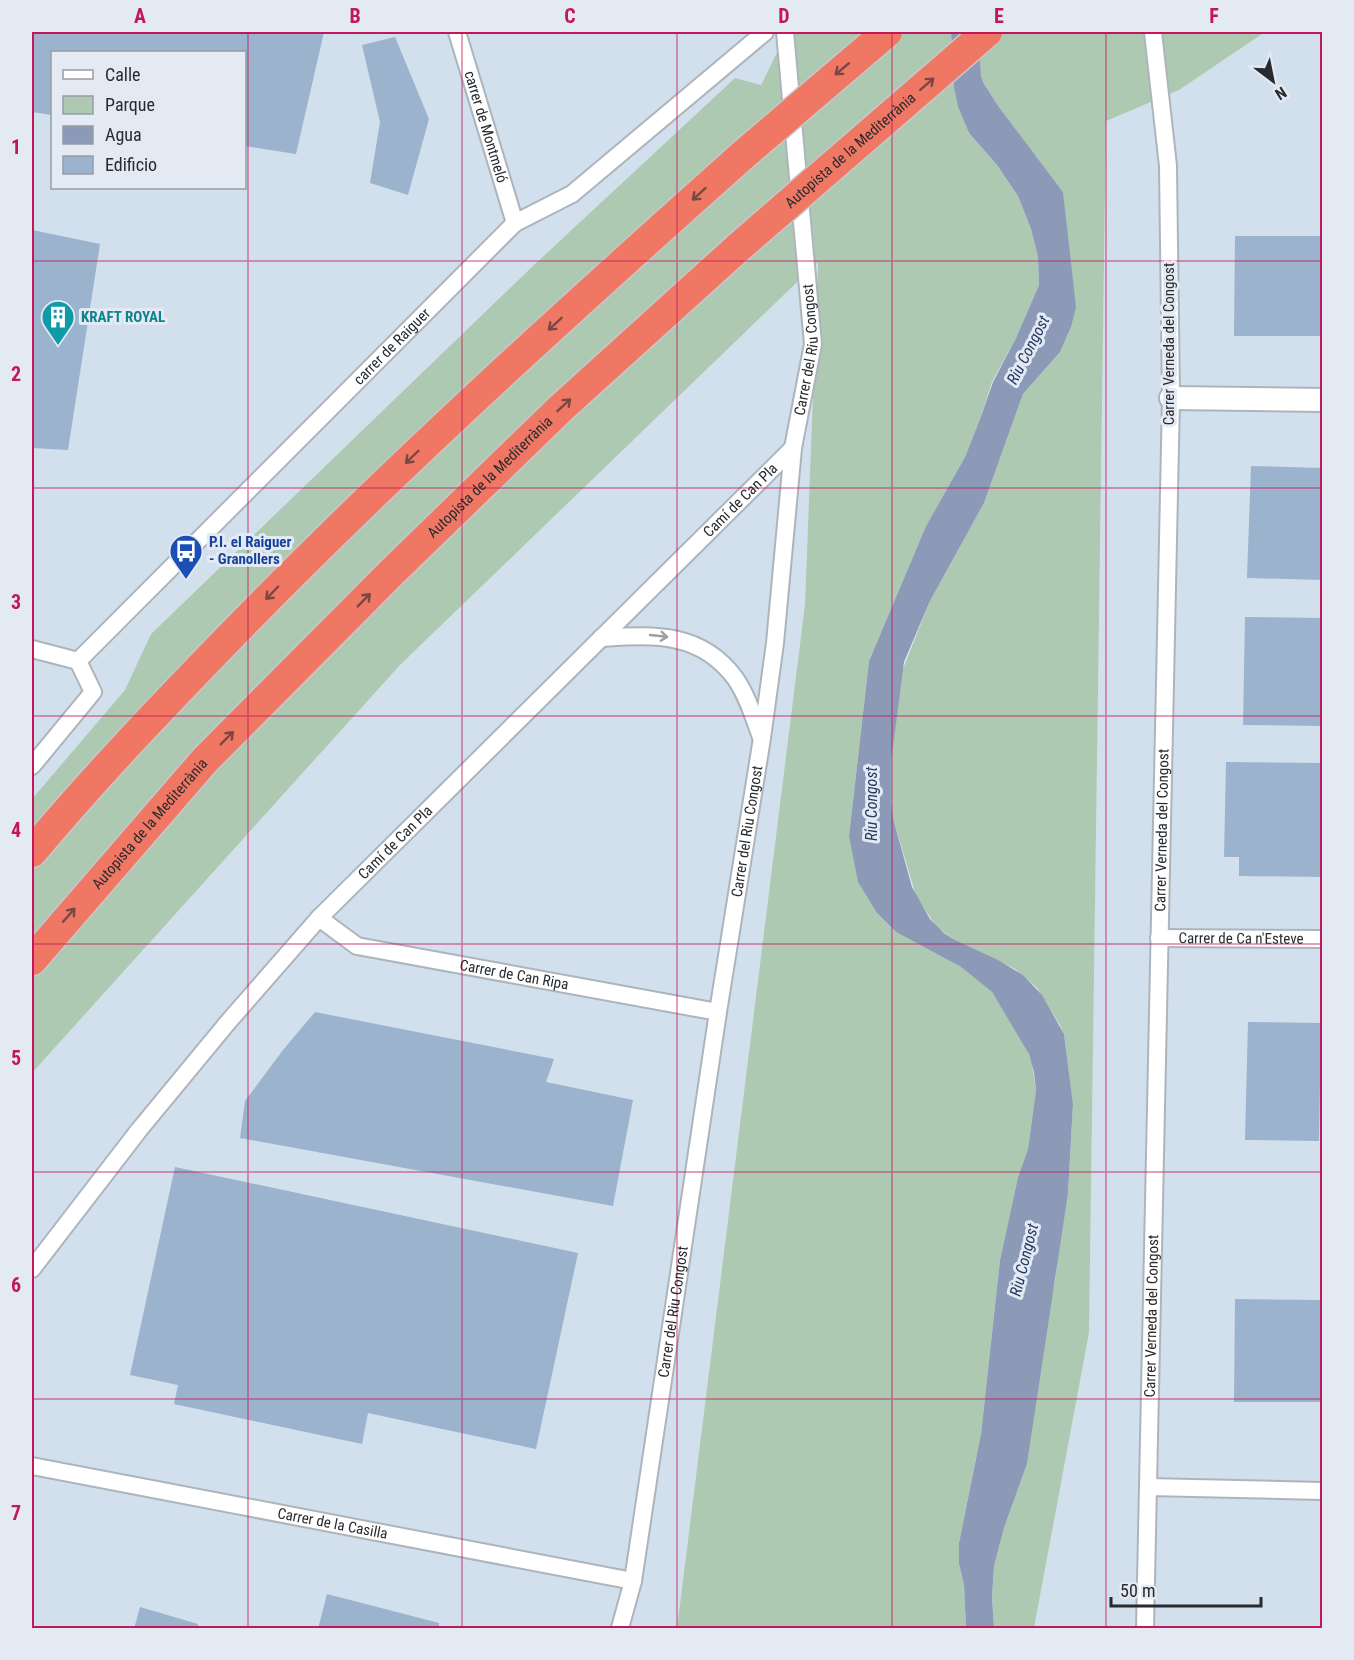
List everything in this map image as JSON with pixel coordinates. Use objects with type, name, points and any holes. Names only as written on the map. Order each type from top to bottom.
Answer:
[{"type":"highway","points":[[32,852],[174,695],[285,580],[430,440],[743,154],[887,32]]},
{"type":"highway","name":"Autopista de la Mediterrània","points":[[32,960],[213,752],[392,572],[561,408],[740,246],[987,32]]},
{"type":"street","name":"carrer de Montmeló","points":[[457,32],[515,223]]},
{"type":"street","name":"carrer de Raiguer","points":[[78,661],[515,223],[572,194],[765,32]]},
{"type":"street","name":"Carrer del Riu Congost","points":[[620,1629],[633,1581],[718,1012],[762,738],[775,643],[793,448],[813,344],[785,32]]},
{"type":"street","name":"Carrer Verneda del Congost","points":[[1145,1629],[1171,398],[1168,166],[1153,32]]},
{"type":"street","points":[[1171,398],[1323,400]]},
{"type":"street","name":"Camí de Can Pla","points":[[32,1269],[146,1121],[319,918],[793,448]]},
{"type":"street","points":[[601,638],[665,636],[703,650],[735,679],[762,738]]},
{"type":"street","points":[[32,649],[78,661],[93,692],[32,766]]},
{"type":"street","name":"Carrer de Can Ripa","points":[[319,918],[357,946],[718,1012]]},
{"type":"street","name":"Carrer de Ca n'Esteve","points":[[1160,938],[1323,939]]},
{"type":"street","name":"Carrer de la Casilla","points":[[32,1466],[633,1581]]},
{"type":"street","points":[[1148,1487],[1323,1491]]},
{"type":"shaded area","points":[[32,32],[787,32],[761,85],[735,78],[535,264],[151,634],[126,690],[32,799]]},
{"type":"shaded area","points":[[1265,32],[1322,32],[1322,1628],[1034,1628],[1089,1333],[1106,120],[1179,90]]},
{"type":"shaded area","points":[[818,262],[805,604],[677,1628],[32,1628],[32,1073],[400,665]]},
{"type":"green space","points":[[787,32],[951,32],[954,88],[958,107],[969,133],[997,165],[1018,196],[1031,229],[1038,257],[1039,285],[1016,338],[992,382],[965,457],[926,526],[869,661],[849,836],[877,913],[896,932],[961,967],[992,992],[1026,1046],[1032,1063],[1036,1090],[1028,1149],[1018,1177],[1000,1260],[981,1434],[959,1543],[966,1628],[677,1628],[805,604],[818,262],[400,665],[32,1073],[32,799],[125,690],[151,634],[535,264],[735,78],[761,85]]},
{"type":"green space","points":[[979,32],[1265,32],[1179,90],[1106,121],[1089,1333],[1034,1628],[994,1628],[992,1597],[994,1566],[1004,1528],[1027,1464],[1062,1220],[1068,1193],[1073,1104],[1064,1034],[1037,988],[1015,969],[953,939],[936,926],[916,896],[894,822],[890,792],[891,762],[902,671],[930,601],[984,503],[1023,394],[1060,352],[1071,327],[1063,192],[984,84],[981,76]]},
{"type":"water","name":"Riu Congost","points":[[951,32],[979,32],[981,76],[984,84],[1063,192],[1076,307],[1071,327],[1060,352],[1023,394],[984,503],[930,601],[904,662],[891,762],[891,802],[894,822],[912,887],[930,919],[944,933],[1023,975],[1042,995],[1064,1034],[1073,1104],[1068,1193],[1027,1464],[1004,1528],[994,1566],[992,1597],[994,1628],[966,1628],[959,1543],[981,1434],[1000,1260],[1018,1177],[1028,1149],[1036,1090],[1034,1072],[1029,1054],[992,992],[961,967],[896,932],[877,913],[858,882],[849,836],[869,661],[926,526],[965,457],[993,382],[1016,338],[1039,285],[1038,257],[1031,229],[1018,196],[997,165],[969,133],[958,107],[954,88]]},
{"type":"building","points":[[32,32],[324,32],[296,154],[246,146],[246,51],[51,51],[51,115],[32,112]]},
{"type":"building","points":[[395,37],[429,119],[408,195],[370,183],[380,122],[362,45]]},
{"type":"building","name":"KRAFT ROYAL","points":[[32,230],[100,244],[68,450],[32,448]]},
{"type":"building","points":[[1235,236],[1323,236],[1323,336],[1234,336]]},
{"type":"building","points":[[1251,466],[1323,468],[1323,580],[1247,578]]},
{"type":"building","points":[[1245,617],[1323,618],[1323,726],[1243,725]]},
{"type":"building","points":[[1226,762],[1323,763],[1323,877],[1239,876],[1239,857],[1224,857]]},
{"type":"building","points":[[315,1012],[554,1059],[546,1082],[633,1100],[613,1206],[240,1138],[245,1101]]},
{"type":"building","points":[[1248,1022],[1321,1023],[1319,1141],[1245,1140]]},
{"type":"building","points":[[175,1167],[578,1253],[536,1449],[368,1413],[362,1444],[174,1404],[178,1385],[130,1375]]},
{"type":"building","points":[[1235,1299],[1323,1300],[1323,1402],[1234,1402]]},
{"type":"building","points":[[327,1594],[439,1623],[439,1629],[318,1629]]},
{"type":"building","points":[[140,1607],[198,1624],[197,1629],[134,1629]]},
{"type":"place","name":"KRAFT ROYAL","points":[[58,346]]},
{"type":"place","name":"P.I. el Raiguer - Granollers","points":[[186,580]]}]
